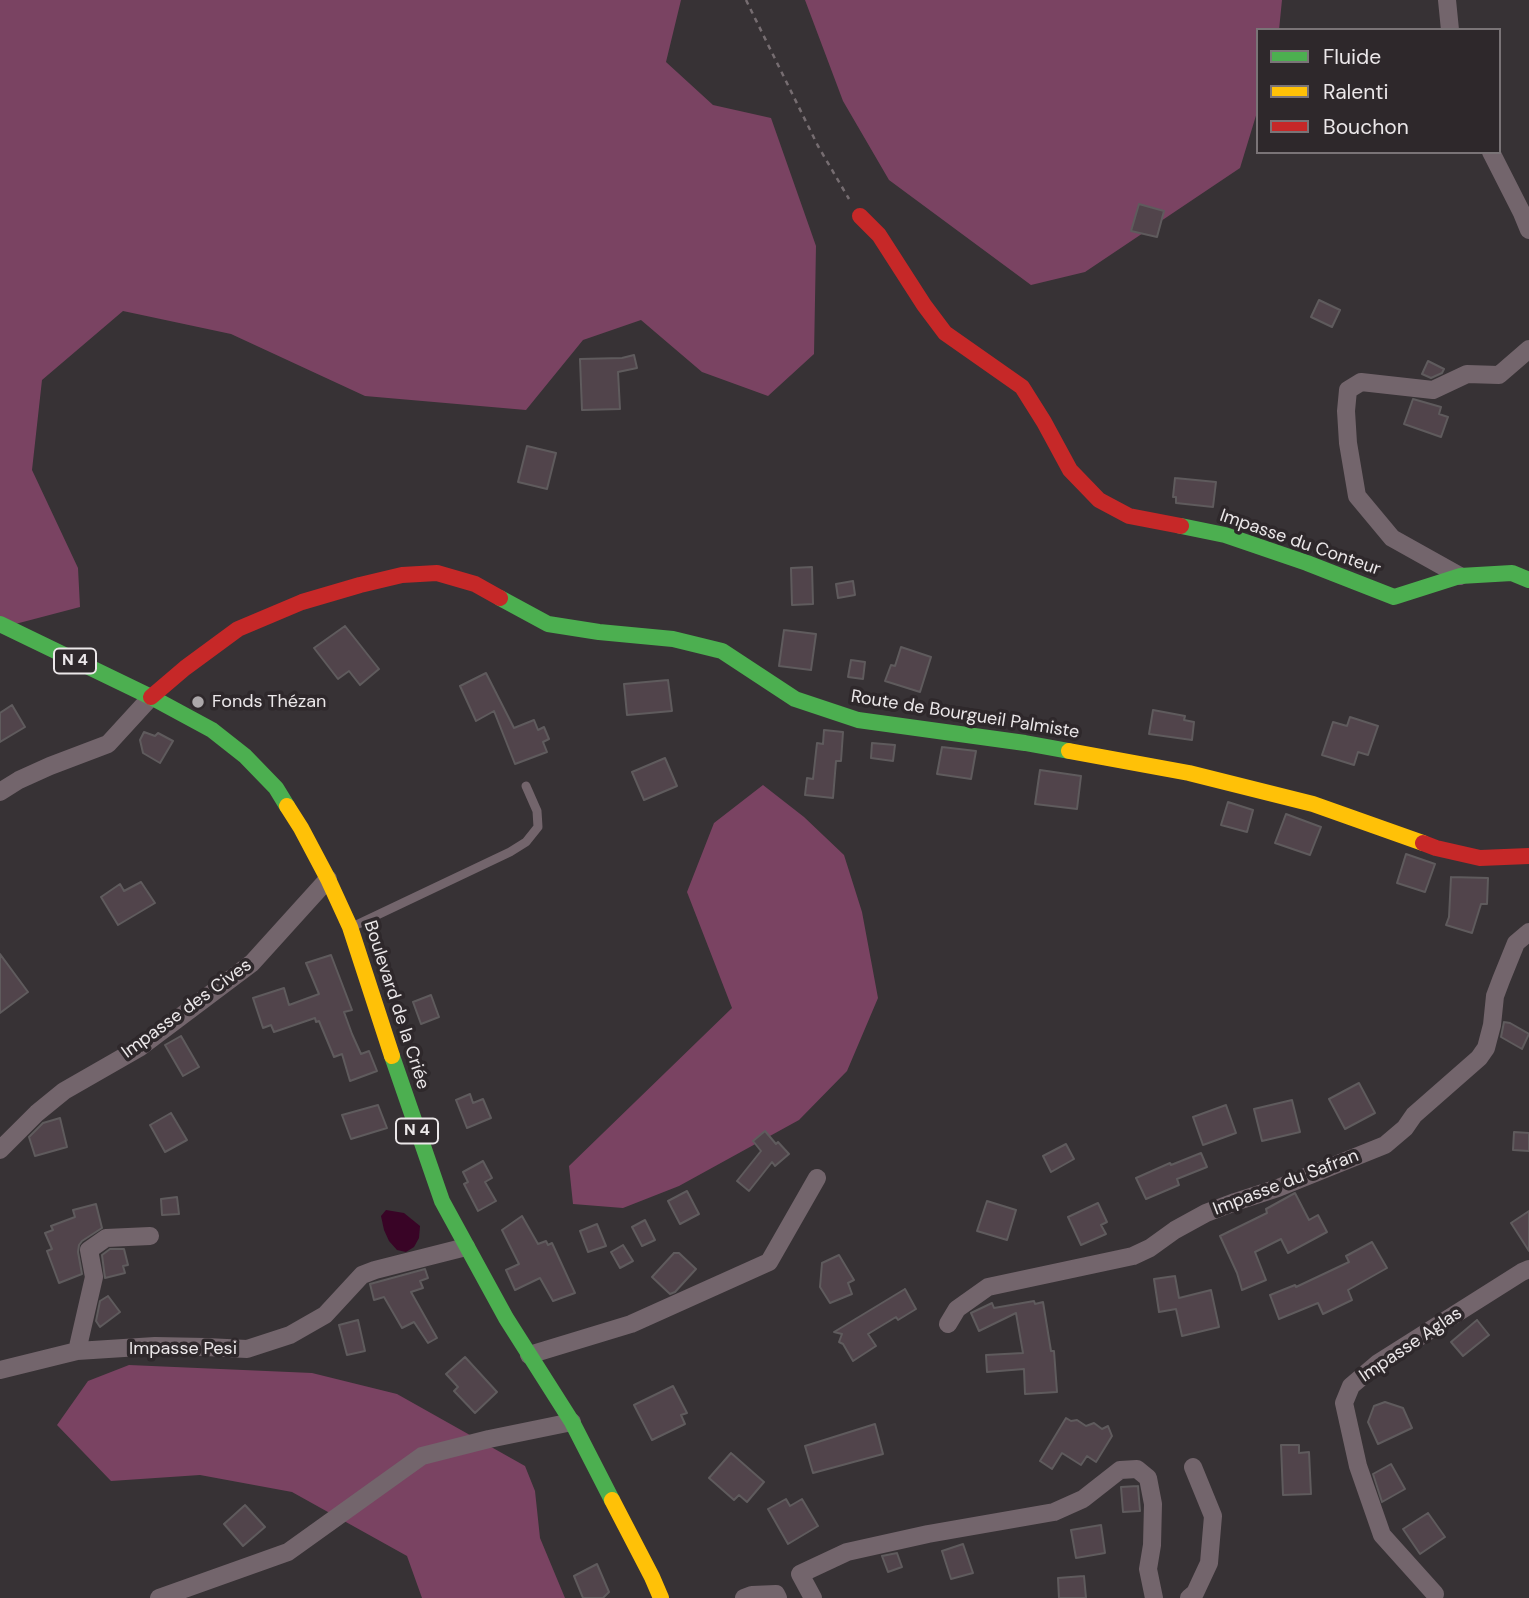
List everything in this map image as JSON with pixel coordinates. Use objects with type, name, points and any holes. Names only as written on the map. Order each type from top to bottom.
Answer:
[{"type":"street","points":[[1447,0],[1450,28]]},
{"type":"street","points":[[1492,154],[1529,230]]},
{"type":"street","name":"Impasse du Conteur","points":[[860,216],[879,235],[945,333],[1021,387],[1070,470],[1099,499],[1129,516],[1225,536],[1307,563],[1394,597],[1460,576],[1512,573],[1529,580]]},
{"type":"street","points":[[1460,576],[1392,538],[1357,496],[1348,443],[1348,390],[1362,382],[1433,390],[1467,374],[1499,375],[1529,349]]},
{"type":"street","name":"Route de Bourgueil Palmiste","points":[[151,697],[238,629],[302,602],[360,584],[402,575],[437,573],[475,583],[548,624],[673,639],[722,651],[795,699],[858,720],[1025,743],[1189,774],[1313,804],[1436,848],[1480,858],[1529,856]]},
{"type":"street","name":"Boulevard de la Criée","points":[[0,624],[151,697],[212,730],[245,756],[276,788],[301,828],[351,928],[442,1201],[529,1355],[572,1422],[661,1598]]},
{"type":"street","points":[[0,792],[50,766],[107,744],[151,697]]},
{"type":"street","name":"Impasse des Cives","points":[[0,1150],[37,1113],[64,1091],[139,1048],[251,963],[328,879]]},
{"type":"street","name":"Impasse du Safran","points":[[948,1324],[957,1309],[988,1287],[1133,1256],[1206,1213],[1279,1188],[1385,1144],[1479,1058],[1486,1048],[1495,996],[1516,943],[1529,932]]},
{"type":"street","points":[[529,1355],[631,1324],[769,1262],[817,1178]]},
{"type":"street","points":[[77,1352],[94,1277],[89,1250],[106,1238],[150,1236]]},
{"type":"street","name":"Impasse Pesi","points":[[0,1370],[77,1352],[155,1346],[247,1349],[290,1335],[325,1315],[362,1275],[466,1247]]},
{"type":"street","name":"Impasse Aglas","points":[[1435,1594],[1382,1535],[1358,1466],[1344,1403],[1351,1386],[1378,1363],[1529,1269]]},
{"type":"street","points":[[159,1598],[288,1552],[422,1456],[572,1422]]},
{"type":"street","points":[[1189,1598],[1195,1593],[1209,1563],[1213,1516],[1193,1467]]},
{"type":"street","points":[[813,1598],[800,1574],[847,1552],[929,1534],[1054,1512],[1083,1499],[1120,1470],[1137,1469],[1147,1478],[1153,1504],[1152,1545],[1148,1569],[1154,1598]]},
{"type":"street","points":[[744,1598],[776,1594],[778,1598]]},
{"type":"lane","points":[[351,928],[526,842],[538,827],[537,811],[526,786]]},
{"type":"path","points":[[746,0],[818,146],[860,216]]},
{"type":"shaded area","points":[[0,0],[681,0],[666,62],[713,105],[771,118],[816,246],[814,354],[768,396],[702,372],[641,320],[583,340],[526,410],[365,396],[231,334],[123,311],[42,380],[32,470],[78,568],[80,607],[0,628]]},
{"type":"shaded area","points":[[805,0],[1282,0],[1279,28],[1256,28],[1256,116],[1240,168],[1085,272],[1031,285],[889,180],[843,101]]},
{"type":"shaded area","points":[[763,785],[804,817],[844,855],[862,912],[878,998],[847,1071],[799,1120],[679,1186],[623,1208],[573,1204],[569,1166],[732,1008],[687,892],[714,823]]},
{"type":"shaded area","points":[[386,1210],[404,1213],[420,1226],[419,1238],[414,1247],[406,1252],[397,1250],[389,1241],[381,1216]]},
{"type":"shaded area","points":[[129,1365],[312,1373],[397,1394],[525,1466],[535,1491],[540,1538],[565,1598],[422,1598],[407,1556],[292,1492],[200,1475],[111,1481],[57,1425],[88,1381]]},
{"type":"building","points":[[1139,204],[1164,211],[1157,237],[1131,231]]},
{"type":"building","points":[[1319,300],[1340,310],[1332,327],[1311,317]]},
{"type":"building","points":[[634,355],[637,368],[618,372],[620,409],[582,410],[580,359],[622,358]]},
{"type":"building","points":[[1428,361],[1444,369],[1442,373],[1431,378],[1422,374]]},
{"type":"building","points":[[1413,399],[1441,407],[1439,414],[1448,417],[1441,437],[1404,424]]},
{"type":"building","points":[[527,446],[556,453],[547,489],[518,482]]},
{"type":"building","points":[[1175,478],[1216,482],[1213,507],[1176,503],[1176,497],[1173,497]]},
{"type":"building","points":[[812,567],[813,604],[792,605],[791,568]]},
{"type":"building","points":[[853,581],[855,595],[838,598],[836,584]]},
{"type":"building","points":[[345,626],[379,669],[360,685],[349,671],[338,679],[314,648]]},
{"type":"building","points":[[784,630],[816,634],[811,670],[779,666]]},
{"type":"building","points":[[901,647],[931,657],[920,692],[885,681],[891,665],[895,666]]},
{"type":"building","points":[[851,660],[865,662],[863,679],[848,677]]},
{"type":"building","points":[[486,673],[514,728],[534,720],[538,730],[544,727],[549,739],[543,742],[547,752],[515,764],[494,711],[476,721],[460,686]]},
{"type":"building","points":[[668,680],[672,711],[627,715],[624,684]]},
{"type":"building","points":[[12,705],[25,727],[0,742],[0,713]]},
{"type":"building","points":[[1153,710],[1185,716],[1184,720],[1194,722],[1192,740],[1149,734]]},
{"type":"building","points":[[1350,717],[1378,726],[1368,755],[1358,752],[1354,765],[1322,755],[1333,722],[1347,726]]},
{"type":"building","points":[[824,730],[843,732],[841,761],[836,761],[833,798],[805,795],[807,778],[813,779],[817,743],[823,744]]},
{"type":"building","points":[[144,732],[155,736],[158,733],[173,741],[160,763],[143,753],[140,740]]},
{"type":"building","points":[[872,743],[895,745],[893,761],[871,758]]},
{"type":"building","points":[[942,747],[976,751],[971,779],[937,774]]},
{"type":"building","points":[[665,758],[677,786],[644,800],[632,772]]},
{"type":"building","points":[[1040,770],[1081,776],[1077,809],[1035,804]]},
{"type":"building","points":[[1228,802],[1253,810],[1247,832],[1221,825]]},
{"type":"building","points":[[1286,814],[1321,827],[1310,855],[1275,843]]},
{"type":"building","points":[[1406,854],[1435,864],[1425,892],[1397,883]]},
{"type":"building","points":[[1451,877],[1488,878],[1487,904],[1481,904],[1472,933],[1446,925],[1449,917]]},
{"type":"building","points":[[141,882],[155,903],[118,925],[101,897],[120,884],[124,891]]},
{"type":"building","points":[[0,954],[28,992],[0,1013]]},
{"type":"building","points":[[331,955],[352,1010],[344,1012],[352,1034],[361,1054],[369,1051],[377,1071],[350,1081],[342,1054],[334,1057],[319,1021],[316,1022],[315,1018],[274,1032],[271,1025],[263,1028],[253,998],[284,988],[289,1005],[319,994],[306,963]]},
{"type":"building","points":[[431,995],[439,1017],[421,1024],[413,1002]]},
{"type":"building","points":[[1504,1022],[1529,1034],[1522,1049],[1501,1037]]},
{"type":"building","points":[[181,1036],[199,1067],[183,1076],[165,1045]]},
{"type":"building","points":[[1359,1083],[1375,1113],[1345,1129],[1329,1099]]},
{"type":"building","points":[[470,1094],[473,1103],[483,1099],[491,1118],[467,1128],[456,1100]]},
{"type":"building","points":[[1292,1100],[1300,1132],[1262,1141],[1254,1109]]},
{"type":"building","points":[[378,1105],[387,1128],[351,1139],[342,1115]]},
{"type":"building","points":[[1226,1105],[1236,1133],[1203,1145],[1193,1117]]},
{"type":"building","points":[[171,1113],[187,1140],[165,1152],[150,1125]]},
{"type":"building","points":[[60,1118],[67,1147],[35,1156],[29,1137],[43,1123]]},
{"type":"building","points":[[765,1131],[789,1154],[775,1166],[772,1162],[749,1191],[737,1181],[761,1151],[753,1141]]},
{"type":"building","points":[[1514,1132],[1529,1133],[1529,1151],[1513,1150]]},
{"type":"building","points":[[1066,1144],[1074,1159],[1051,1172],[1043,1156]]},
{"type":"building","points":[[1201,1153],[1207,1167],[1177,1179],[1179,1185],[1146,1199],[1136,1178]]},
{"type":"building","points":[[483,1161],[492,1178],[485,1182],[496,1201],[478,1211],[464,1184],[468,1182],[463,1172]]},
{"type":"building","points":[[687,1191],[699,1214],[680,1224],[668,1201]]},
{"type":"building","points":[[1295,1193],[1309,1220],[1318,1215],[1327,1232],[1288,1253],[1281,1239],[1255,1252],[1266,1280],[1242,1290],[1220,1236],[1267,1213],[1266,1209]]},
{"type":"building","points":[[177,1197],[179,1214],[162,1215],[161,1199]]},
{"type":"building","points":[[987,1201],[1016,1210],[1007,1240],[977,1231]]},
{"type":"building","points":[[1098,1203],[1107,1222],[1101,1225],[1106,1234],[1081,1245],[1068,1217]]},
{"type":"building","points":[[96,1204],[102,1228],[79,1245],[82,1274],[59,1283],[47,1251],[52,1249],[45,1233],[53,1230],[51,1226],[75,1217],[73,1210]]},
{"type":"building","points":[[1529,1211],[1529,1251],[1511,1223]]},
{"type":"building","points":[[522,1216],[538,1244],[546,1241],[548,1245],[552,1243],[575,1293],[553,1301],[540,1278],[515,1290],[506,1270],[519,1264],[502,1230]]},
{"type":"building","points":[[645,1220],[655,1240],[642,1246],[632,1227]]},
{"type":"building","points":[[597,1224],[606,1246],[588,1252],[580,1231]]},
{"type":"building","points":[[1372,1242],[1387,1268],[1348,1290],[1352,1300],[1323,1314],[1318,1303],[1279,1319],[1270,1295],[1295,1285],[1296,1287],[1349,1262],[1346,1256]]},
{"type":"building","points":[[623,1245],[633,1261],[620,1268],[611,1252]]},
{"type":"building","points":[[110,1249],[124,1249],[128,1265],[123,1266],[125,1273],[105,1278],[102,1255]]},
{"type":"building","points":[[674,1253],[679,1253],[696,1269],[670,1294],[652,1277]]},
{"type":"building","points":[[839,1255],[854,1280],[848,1283],[852,1294],[830,1303],[820,1287],[822,1263]]},
{"type":"building","points":[[425,1269],[428,1278],[420,1281],[423,1288],[411,1292],[437,1338],[428,1343],[414,1322],[402,1328],[384,1297],[374,1300],[370,1284]]},
{"type":"building","points":[[1175,1276],[1179,1298],[1211,1290],[1219,1327],[1182,1336],[1176,1309],[1159,1312],[1154,1279]]},
{"type":"building","points":[[905,1289],[916,1309],[898,1320],[896,1317],[868,1334],[876,1346],[853,1361],[839,1342],[842,1334],[834,1332]]},
{"type":"building","points":[[108,1296],[120,1312],[100,1327],[96,1321],[100,1301]]},
{"type":"building","points":[[1034,1301],[1035,1304],[1043,1302],[1051,1351],[1054,1351],[1057,1392],[1025,1394],[1024,1369],[987,1372],[986,1355],[1023,1353],[1016,1313],[979,1331],[971,1313],[992,1303],[994,1308]]},
{"type":"building","points":[[358,1320],[365,1351],[347,1355],[339,1325]]},
{"type":"building","points":[[1477,1320],[1489,1335],[1463,1356],[1451,1342]]},
{"type":"building","points":[[465,1357],[497,1392],[475,1413],[454,1391],[458,1387],[446,1374]]},
{"type":"building","points":[[673,1386],[687,1413],[681,1415],[685,1424],[652,1440],[634,1405]]},
{"type":"building","points":[[1385,1402],[1403,1408],[1412,1428],[1378,1444],[1368,1422],[1374,1406]]},
{"type":"building","points":[[1066,1418],[1077,1420],[1086,1426],[1094,1423],[1102,1429],[1108,1426],[1112,1436],[1096,1462],[1087,1456],[1081,1465],[1062,1453],[1052,1469],[1040,1461]]},
{"type":"building","points":[[875,1424],[883,1454],[813,1473],[805,1446]]},
{"type":"building","points":[[1281,1445],[1299,1445],[1299,1453],[1309,1452],[1311,1494],[1283,1495]]},
{"type":"building","points":[[731,1453],[764,1482],[747,1502],[739,1495],[734,1500],[709,1478]]},
{"type":"building","points":[[1391,1464],[1405,1489],[1382,1502],[1373,1474]]},
{"type":"building","points":[[1138,1486],[1140,1511],[1123,1512],[1121,1487]]},
{"type":"building","points":[[786,1499],[790,1506],[802,1499],[818,1526],[788,1544],[768,1509]]},
{"type":"building","points":[[245,1505],[265,1527],[243,1546],[224,1524]]},
{"type":"building","points":[[1428,1513],[1445,1537],[1420,1554],[1403,1529]]},
{"type":"building","points":[[1101,1525],[1105,1553],[1076,1558],[1071,1530]]},
{"type":"building","points":[[963,1544],[973,1573],[951,1579],[942,1551]]},
{"type":"building","points":[[897,1553],[902,1567],[888,1572],[882,1556]]},
{"type":"building","points":[[597,1564],[609,1592],[603,1598],[583,1598],[574,1576]]},
{"type":"building","points":[[1084,1576],[1086,1598],[1059,1598],[1058,1578]]},
{"type":"traffic: fast","points":[[1181,526],[1225,535],[1394,597],[1460,576],[1512,573],[1529,580]]},
{"type":"traffic: fast","points":[[500,598],[548,624],[673,639],[722,651],[795,699],[858,720],[1069,751]]},
{"type":"traffic: fast","points":[[0,624],[151,697],[212,730],[245,756],[276,788],[287,806]]},
{"type":"traffic: fast","points":[[392,1056],[442,1201],[506,1318],[572,1422],[612,1500]]},
{"type":"traffic: slow","points":[[1069,751],[1189,773],[1313,804],[1423,843]]},
{"type":"traffic: slow","points":[[287,806],[328,879],[350,927],[392,1056]]},
{"type":"traffic: slow","points":[[612,1500],[661,1598]]},
{"type":"traffic: jam","points":[[860,216],[879,235],[945,333],[1022,387],[1070,470],[1099,500],[1129,516],[1181,526]]},
{"type":"traffic: jam","points":[[151,697],[238,629],[302,602],[360,585],[402,575],[437,573],[475,584],[500,598]]},
{"type":"traffic: jam","points":[[1423,843],[1480,858],[1529,856]]},
{"type":"place","name":"Fonds Thézan","points":[[198,702]]}]
